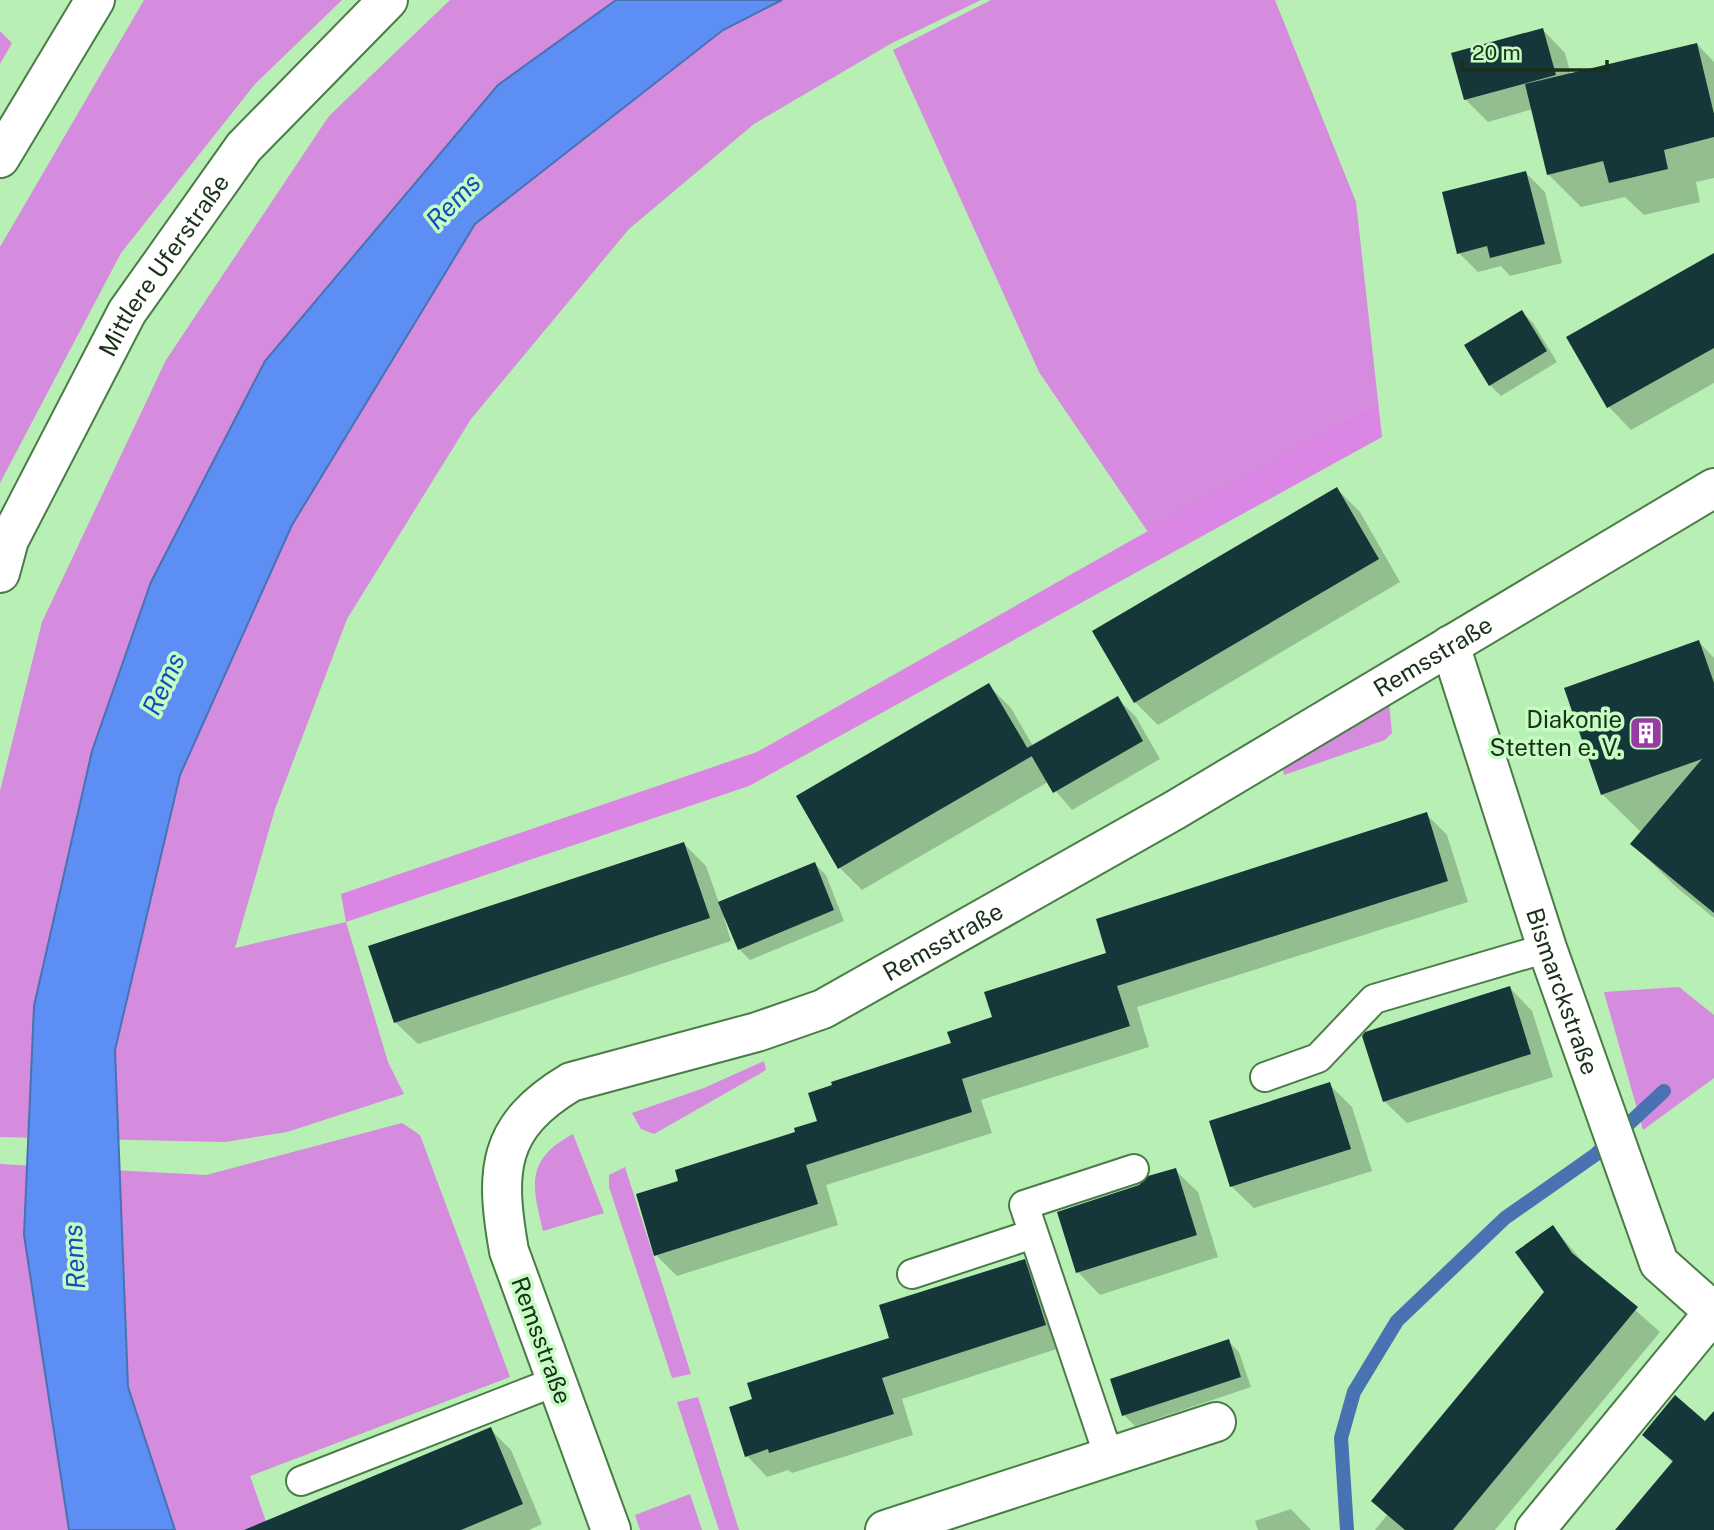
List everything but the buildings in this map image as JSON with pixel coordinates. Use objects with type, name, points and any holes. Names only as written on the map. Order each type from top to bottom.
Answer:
[{"type":"street","points":[[0,158],[95,0]]},
{"type":"street","name":"Mittlere Uferstraße","points":[[0,573],[9,540],[127,312],[244,146],[388,0]]},
{"type":"street","name":"Remsstraße","points":[[611,1530],[509,1251],[501,1203],[503,1162],[519,1123],[544,1098],[571,1082],[757,1032],[822,1009],[1175,810],[1714,488]]},
{"type":"street","name":"Bismarckstraße","points":[[1450,645],[1547,948],[1659,1263],[1714,1312],[1535,1530]]},
{"type":"street","points":[[886,1530],[1216,1422]]},
{"type":"lane","points":[[1265,1076],[1318,1058],[1374,999],[1547,948]]},
{"type":"lane","points":[[1109,1457],[1024,1205],[1134,1170]]},
{"type":"lane","points":[[912,1274],[1033,1234]]},
{"type":"lane","points":[[301,1481],[557,1381]]},
{"type":"shaded area","points":[[144,0],[342,0],[255,84],[121,253],[0,483],[0,247]]},
{"type":"shaded area","points":[[450,0],[981,0],[892,43],[754,124],[629,229],[471,419],[347,619],[275,809],[235,948],[346,922],[388,1062],[404,1094],[287,1132],[225,1142],[0,1137],[0,791],[42,622],[166,360],[329,116]]},
{"type":"shaded area","points":[[991,0],[1275,0],[1356,202],[1378,401],[1148,532],[1039,372],[893,50]]},
{"type":"shaded area","points":[[0,31],[12,43],[0,64]]},
{"type":"shaded area","points":[[1378,401],[1382,437],[749,786],[346,922],[341,894],[757,752]]},
{"type":"shaded area","points":[[1389,704],[1392,733],[1385,740],[1284,775],[1282,762]]},
{"type":"shaded area","points":[[1679,987],[1714,1015],[1714,1078],[1643,1130],[1604,992]]},
{"type":"shaded area","points":[[764,1061],[766,1070],[654,1134],[641,1129],[632,1113],[704,1088]]},
{"type":"shaded area","points":[[402,1123],[420,1135],[510,1377],[250,1476],[269,1530],[0,1530],[0,1164],[206,1175]]},
{"type":"shaded area","points":[[573,1134],[604,1213],[543,1231],[536,1200],[536,1175],[547,1154]]},
{"type":"shaded area","points":[[625,1167],[691,1374],[672,1378],[609,1187],[609,1175]]},
{"type":"shaded area","points":[[698,1397],[739,1530],[719,1530],[677,1402]]},
{"type":"shaded area","points":[[690,1494],[702,1530],[640,1530],[635,1515]]},
{"type":"water","name":"Rems","points":[[616,0],[782,0],[723,30],[475,224],[292,525],[180,775],[115,1050],[128,1387],[175,1530],[69,1530],[24,1235],[34,1006],[92,751],[151,582],[265,361],[498,85]]},
{"type":"waterway","points":[[1347,1530],[1341,1438],[1354,1392],[1397,1321],[1505,1218],[1595,1155],[1664,1091]]},
{"type":"place","name":"Diakonie Stetten e. V.","points":[[1646,733]]}]
